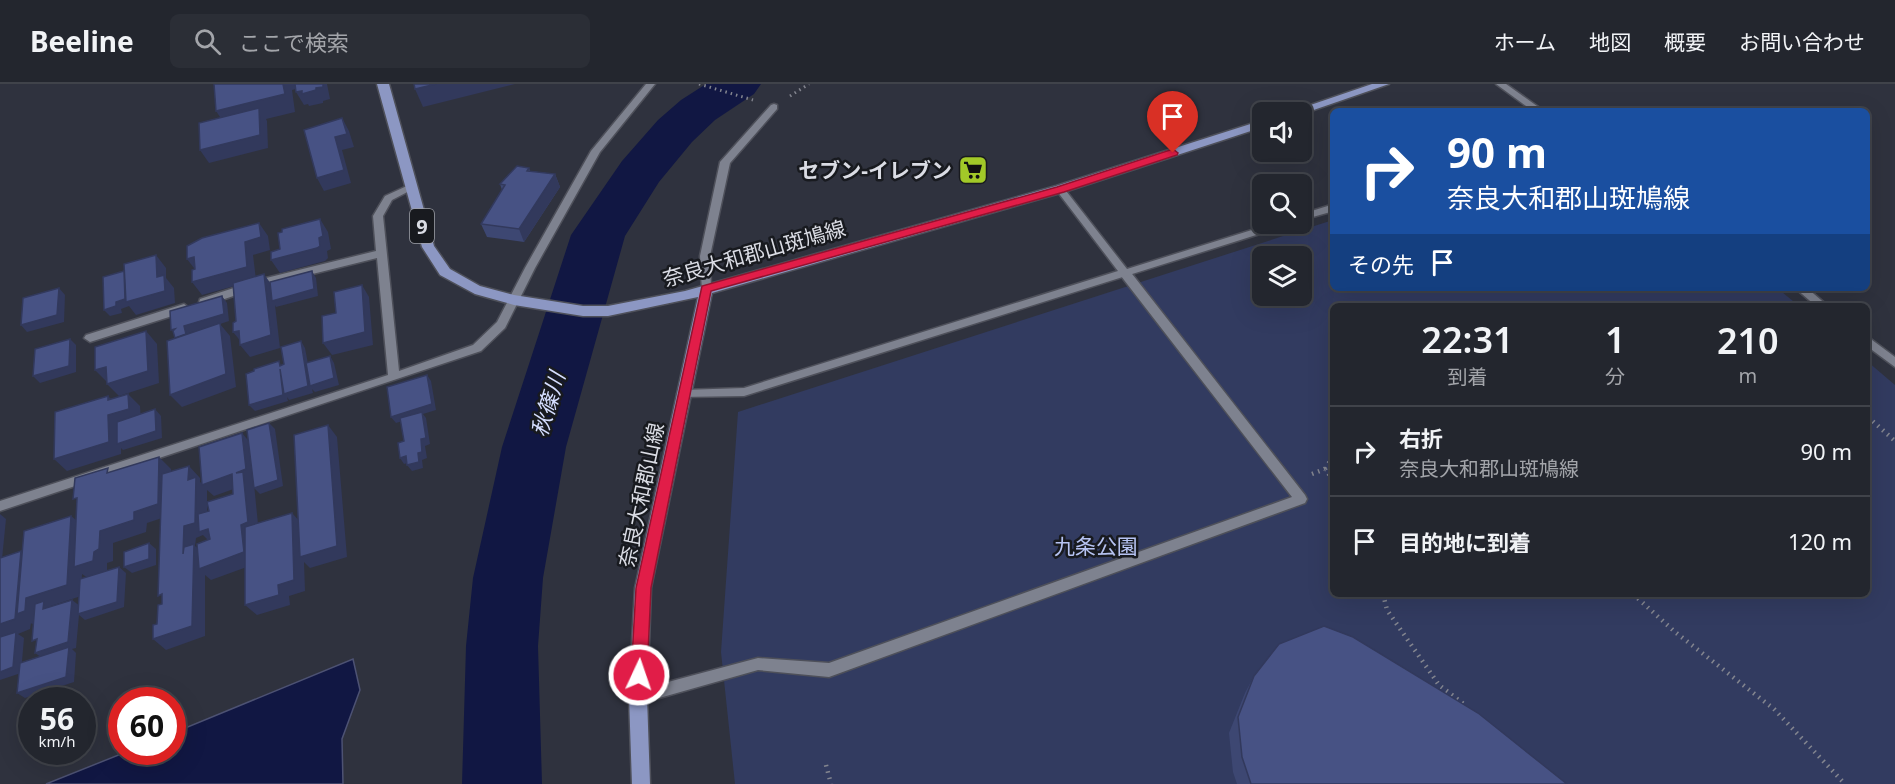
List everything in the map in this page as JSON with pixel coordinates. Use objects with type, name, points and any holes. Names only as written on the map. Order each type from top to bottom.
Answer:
[{"type":"main road","name":"奈良大和郡山斑鳩線","points":[[383,84],[428,247],[445,272],[475,289],[514,300],[583,311],[608,310],[685,296],[1060,189],[1252,127]]},
{"type":"main road","points":[[1312,107],[1383,84]]},
{"type":"main road","name":"奈良大和郡山線","points":[[641,784],[638,697],[643,588],[706,289]]},
{"type":"street","points":[[0,506],[394,378],[477,348],[501,325],[596,151],[651,84]]},
{"type":"street","points":[[1500,84],[1535,108]]},
{"type":"street","points":[[706,289],[705,256],[725,162],[774,106]]},
{"type":"street","points":[[394,378],[378,216],[388,198],[412,187]]},
{"type":"street","points":[[638,697],[758,663],[829,670],[1301,499],[1060,189]]},
{"type":"street","points":[[1312,214],[1330,208]]},
{"type":"street","points":[[683,394],[744,392],[1252,233]]},
{"type":"street","points":[[90,338],[258,284],[382,253]]},
{"type":"street","points":[[1804,291],[1819,303]]},
{"type":"street","points":[[1870,343],[1895,363]]},
{"type":"path","points":[[699,84],[774,106]]},
{"type":"path","points":[[1870,419],[1895,441]]},
{"type":"path","points":[[1325,469],[1330,461]]},
{"type":"path","points":[[1384,597],[1387,610],[1439,685],[1475,713]]},
{"type":"path","points":[[1636,597],[1676,632],[1774,709],[1845,784]]},
{"type":"path","points":[[826,765],[831,784]]},
{"type":"green space","name":"九条公園","points":[[1330,221],[1330,291],[1781,291],[1795,303],[1330,303],[1330,597],[1870,597],[1870,364],[1895,385],[1895,784],[735,784],[721,652],[738,412],[1252,246],[1252,306],[1312,306],[1312,246],[1252,246],[1290,234],[1312,234],[1312,227]]},
{"type":"shaded area","points":[[353,659],[360,690],[342,739],[343,784],[46,784],[108,759],[108,765],[186,765],[186,728]]},
{"type":"building","points":[[214,84],[283,84],[285,94],[216,111]]},
{"type":"building","points":[[295,84],[323,84],[323,87],[302,94],[302,91],[296,92]]},
{"type":"building","points":[[414,84],[436,84],[415,89]]},
{"type":"building","points":[[259,108],[260,135],[200,150],[199,123]]},
{"type":"building","points":[[342,118],[347,134],[335,137],[344,170],[317,178],[304,130]]},
{"type":"building","points":[[517,166],[529,168],[527,171],[555,174],[519,229],[481,224],[505,185],[500,184]]},
{"type":"building","points":[[320,219],[323,236],[319,238],[320,246],[271,260],[271,252],[280,249],[278,233],[282,232],[282,229]]},
{"type":"building","points":[[259,223],[261,237],[245,242],[247,267],[192,282],[192,270],[195,269],[194,257],[187,259],[187,246],[202,238]]},
{"type":"building","points":[[156,255],[157,277],[164,275],[165,291],[126,302],[124,264]]},
{"type":"building","points":[[124,271],[125,299],[116,302],[116,306],[104,310],[103,277]]},
{"type":"building","points":[[312,271],[314,289],[272,301],[270,282]]},
{"type":"building","points":[[264,274],[271,335],[240,345],[239,331],[233,332],[233,323],[236,321],[233,283]]},
{"type":"building","points":[[362,285],[365,332],[323,343],[322,316],[336,313],[334,292]]},
{"type":"building","points":[[59,288],[57,315],[21,325],[23,298]]},
{"type":"building","points":[[222,296],[224,314],[184,326],[186,334],[175,338],[173,331],[175,329],[171,330],[170,311]]},
{"type":"building","points":[[220,323],[226,374],[170,395],[167,341]]},
{"type":"building","points":[[146,331],[148,371],[107,384],[106,367],[95,370],[95,347]]},
{"type":"building","points":[[70,339],[69,366],[33,376],[35,349]]},
{"type":"building","points":[[301,341],[308,386],[284,394],[280,369],[283,395],[249,405],[246,374],[279,361],[280,366],[284,364],[281,347]]},
{"type":"building","points":[[330,356],[334,378],[310,386],[306,363]]},
{"type":"building","points":[[427,375],[432,404],[391,417],[387,387]]},
{"type":"building","points":[[128,394],[129,409],[108,415],[109,442],[54,459],[55,412],[108,396],[108,400]]},
{"type":"building","points":[[155,409],[156,431],[117,444],[117,422]]},
{"type":"building","points":[[422,412],[426,438],[421,439],[422,452],[418,453],[419,462],[407,465],[406,456],[400,458],[398,443],[404,441],[400,418]]},
{"type":"building","points":[[269,423],[278,480],[254,488],[247,430]]},
{"type":"building","points":[[328,425],[337,546],[300,557],[294,435]]},
{"type":"building","points":[[242,433],[246,469],[236,473],[243,472],[248,522],[241,525],[244,552],[199,569],[197,544],[210,539],[208,529],[199,532],[198,514],[209,511],[207,502],[233,494],[232,474],[202,485],[199,447]]},
{"type":"building","points":[[159,457],[158,504],[134,512],[134,520],[100,531],[99,549],[94,552],[93,561],[74,567],[77,498],[73,499],[75,478],[108,468],[107,473]]},
{"type":"building","points":[[189,466],[188,480],[196,477],[195,523],[184,526],[183,554],[184,547],[194,544],[192,626],[153,639],[153,625],[157,624],[158,605],[162,604],[162,594],[158,596],[162,474]]},
{"type":"building","points":[[292,513],[294,580],[278,585],[279,595],[245,605],[245,527]]},
{"type":"building","points":[[71,516],[67,585],[26,598],[25,611],[17,614],[24,531]]},
{"type":"building","points":[[149,543],[149,559],[124,567],[124,552]]},
{"type":"building","points":[[21,551],[15,619],[0,624],[0,558]]},
{"type":"building","points":[[119,567],[117,602],[78,614],[80,579]]},
{"type":"building","points":[[72,600],[68,642],[35,653],[37,639],[32,641],[35,604],[44,601],[43,609]]},
{"type":"building","points":[[1324,626],[1353,637],[1478,713],[1567,784],[1251,784],[1242,757],[1238,717],[1254,676],[1279,644]]},
{"type":"building","points":[[16,632],[13,667],[0,672],[0,637]]},
{"type":"building","points":[[69,647],[66,677],[35,687],[18,687],[17,693],[20,663]]},
{"type":"waterway","name":"秋篠川","points":[[502,784],[502,646],[508,578],[534,447],[598,235],[640,172],[675,131],[698,110],[738,84]]},
{"type":"place","name":"セブン-イレブン","points":[[973,170]]},
{"type":"route","points":[[639,675],[643,588],[706,289],[1060,189],[1173,153]]}]
